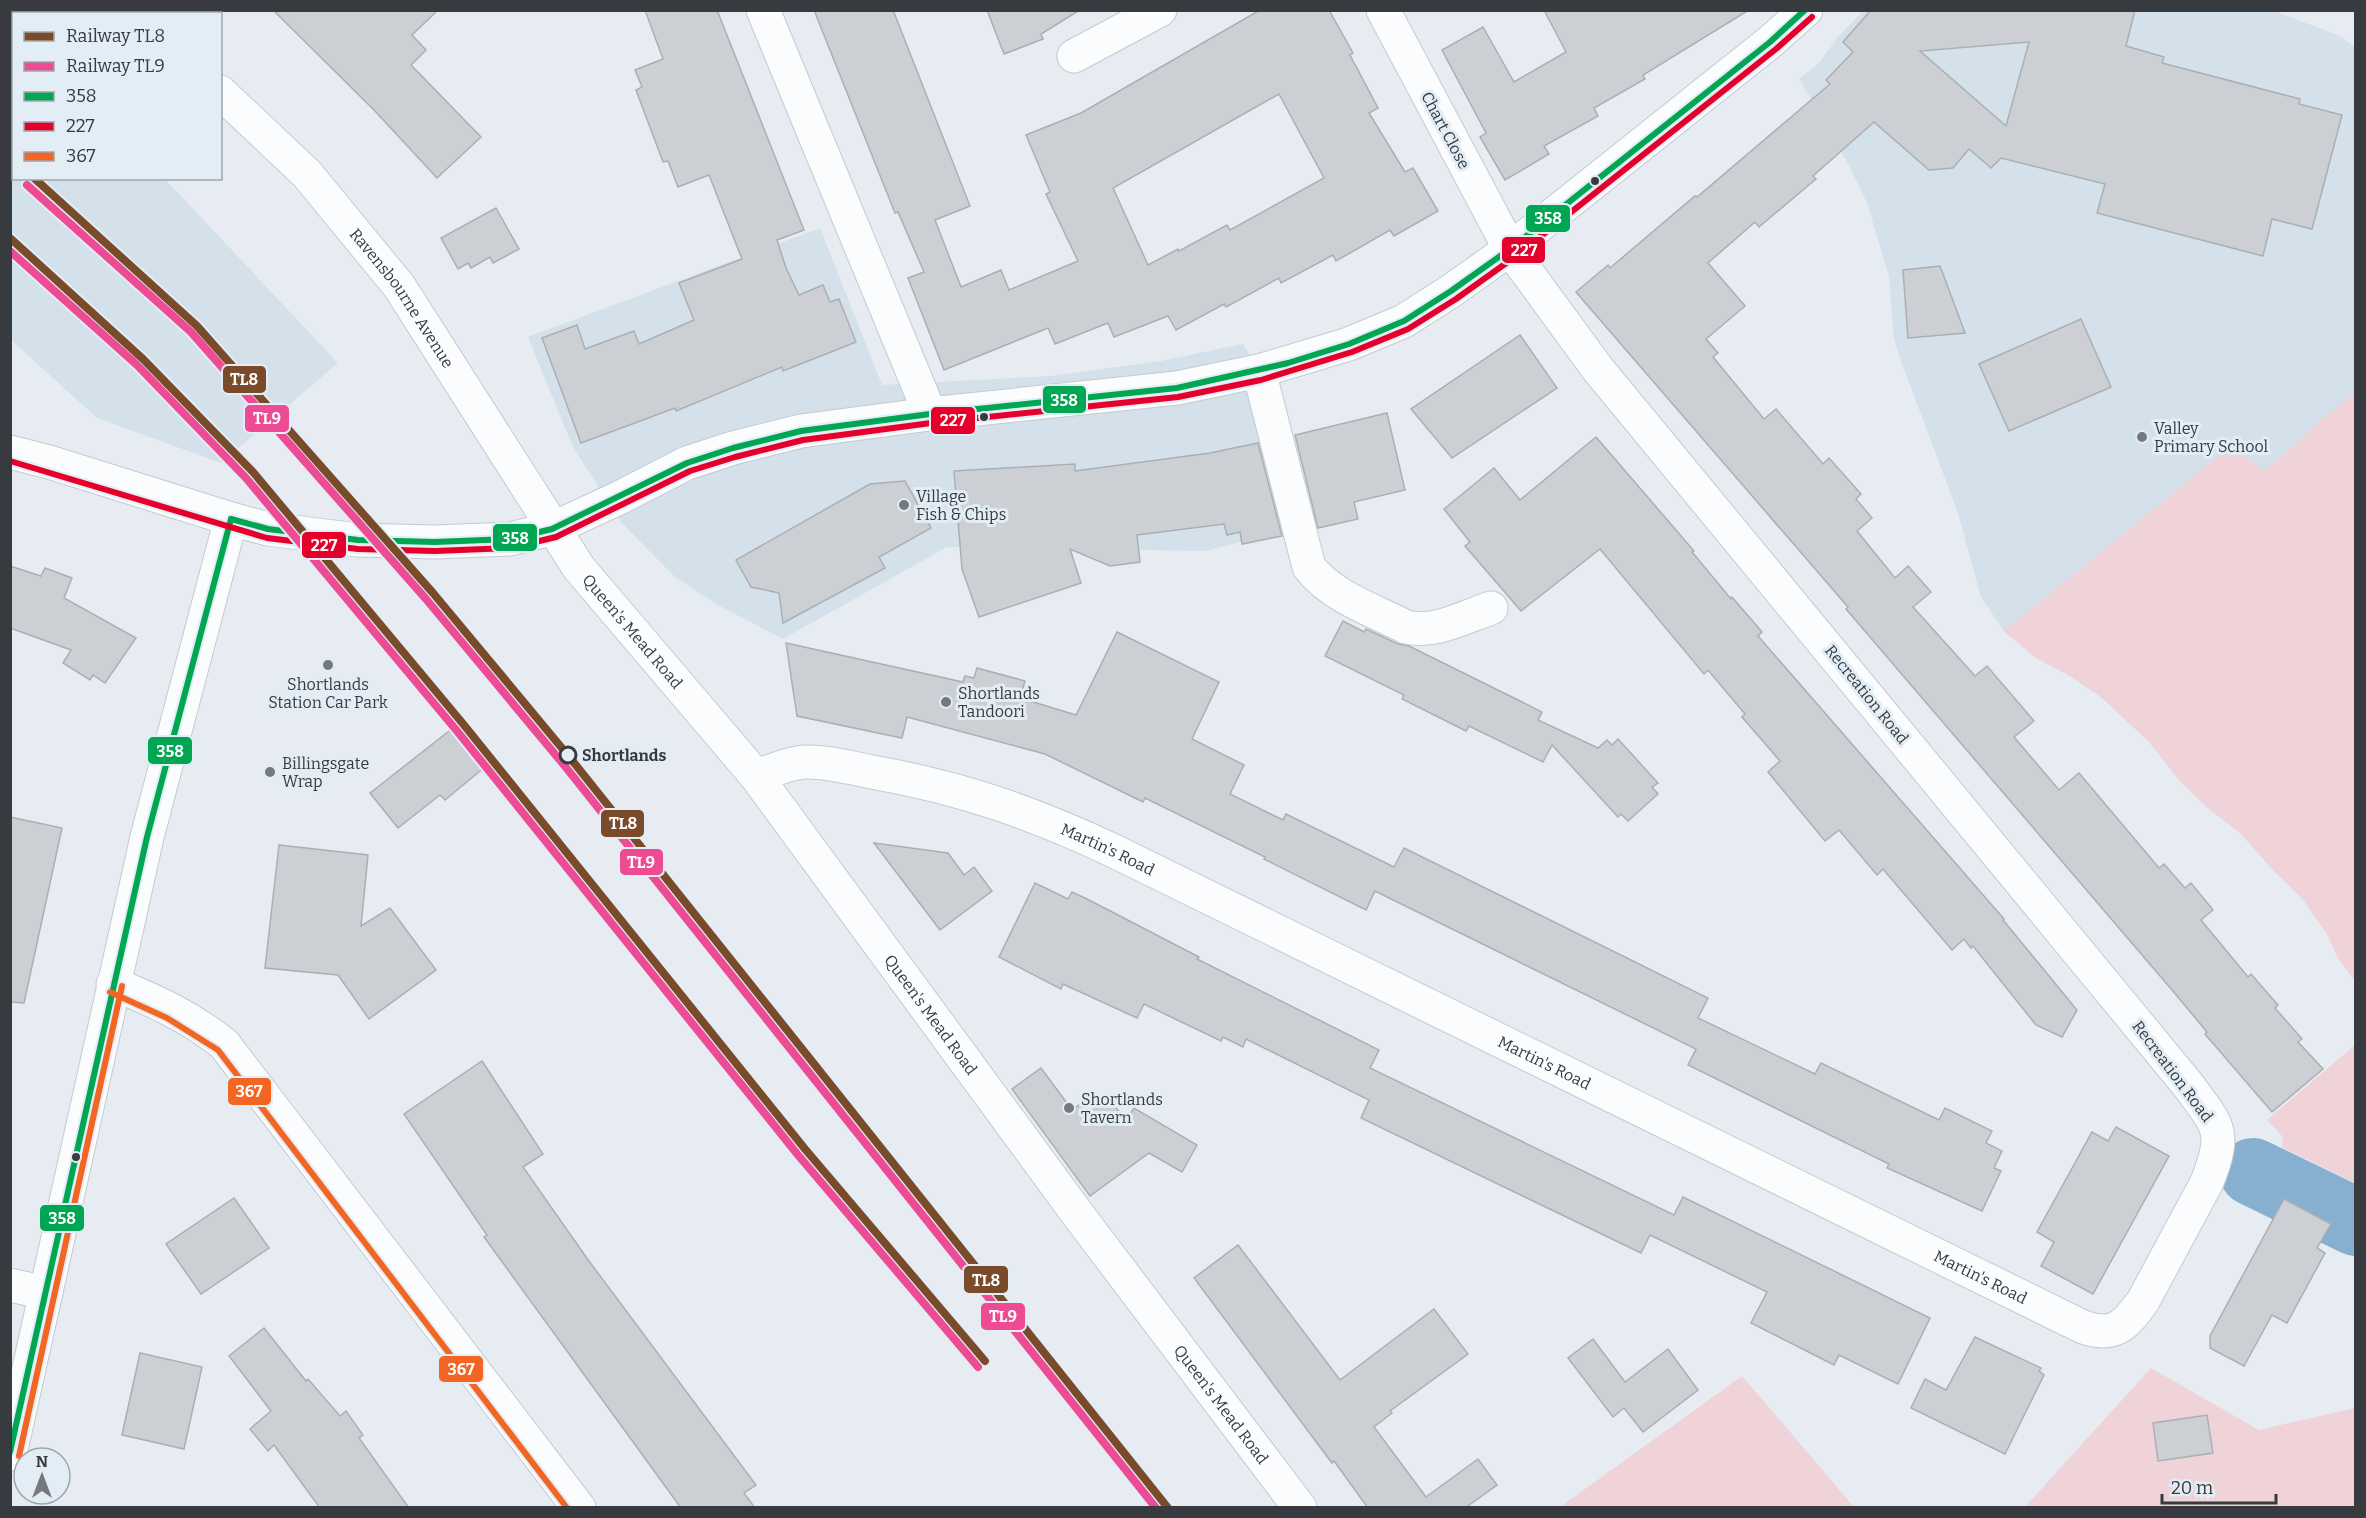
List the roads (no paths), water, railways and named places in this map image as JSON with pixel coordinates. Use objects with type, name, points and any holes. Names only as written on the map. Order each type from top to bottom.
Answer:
[{"type":"street","points":[[763,10],[930,414]]},
{"type":"street","points":[[1074,56],[1160,10]]},
{"type":"street","name":"Chart Close","points":[[1383,10],[1510,249]]},
{"type":"street","points":[[10,452],[268,529],[358,540],[435,542],[503,539],[552,529],[687,463],[733,448],[801,432],[930,414],[1177,388],[1259,371],[1349,344],[1404,321],[1451,291],[1510,249],[1770,42],[1806,10]]},
{"type":"street","name":"Ravensbourne Avenue","points":[[222,94],[307,174],[399,286],[526,484],[552,529]]},
{"type":"street","name":"Recreation Road","points":[[1510,249],[1598,368],[2188,1085],[2217,1128],[2219,1141]]},
{"type":"street","points":[[1259,371],[1309,567],[1320,582],[1406,627],[1418,630],[1429,630],[1491,608]]},
{"type":"street","points":[[10,1454],[147,837],[231,519]]},
{"type":"street","name":"Queen's Mead Road","points":[[552,529],[579,568],[756,776],[1079,1216],[1300,1508]]},
{"type":"street","name":"Martin's Road","points":[[756,776],[786,765],[805,762],[830,764],[918,780],[995,801],[1029,813],[1124,856],[2033,1303],[2098,1332],[2114,1331],[2132,1316],[2143,1301],[2207,1182],[2219,1141]]},
{"type":"street","points":[[113,984],[170,1008],[200,1025],[224,1044],[579,1508]]},
{"type":"street","points":[[10,1285],[46,1293]]},
{"type":"waterway","points":[[2253,1172],[2356,1222]]},
{"type":"rail line","name":"TL8","points":[[36,180],[197,326],[433,593],[571,759],[1168,1508]]},
{"type":"rail line","name":"TL9","points":[[27,185],[191,332],[426,599],[564,765],[1156,1508]]},
{"type":"rail line","name":"TL8","points":[[10,238],[143,359],[253,472],[464,725],[805,1149],[985,1361]]},
{"type":"rail line","name":"TL9","points":[[10,251],[137,365],[246,478],[457,731],[798,1155],[978,1367]]},
{"type":"place","name":"Valley Primary School","points":[[2142,437]]},
{"type":"place","name":"Village Fish & Chips","points":[[904,505]]},
{"type":"place","name":"Shortlands Station Car Park","points":[[328,665]]},
{"type":"place","name":"Shortlands Tandoori","points":[[946,702]]},
{"type":"place","name":"Shortlands","points":[[568,755]]},
{"type":"place","name":"Billingsgate Wrap","points":[[270,772]]},
{"type":"place","name":"Shortlands Tavern","points":[[1069,1108]]}]
